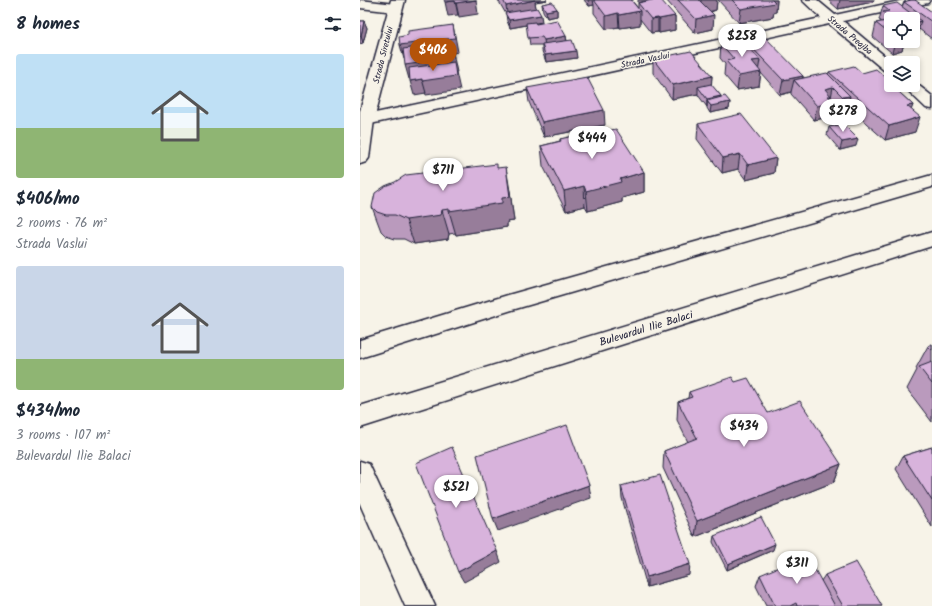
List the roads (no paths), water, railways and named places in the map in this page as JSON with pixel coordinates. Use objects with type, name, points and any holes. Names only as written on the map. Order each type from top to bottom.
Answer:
[{"type":"street","name":"Strada Preajba","points":[[809,0],[884,63]]},
{"type":"street","name":"Strada Vaslui","points":[[366,120],[923,0]]},
{"type":"street","points":[[360,4],[396,4]]},
{"type":"street","name":"Strada Siretului","points":[[361,147],[366,120],[396,4]]},
{"type":"street","points":[[918,92],[932,104]]},
{"type":"street","points":[[360,349],[508,303],[932,181]]},
{"type":"street","name":"Bulevardul Ilie Balaci","points":[[360,418],[932,239]]},
{"type":"street","points":[[360,473],[420,606]]}]
